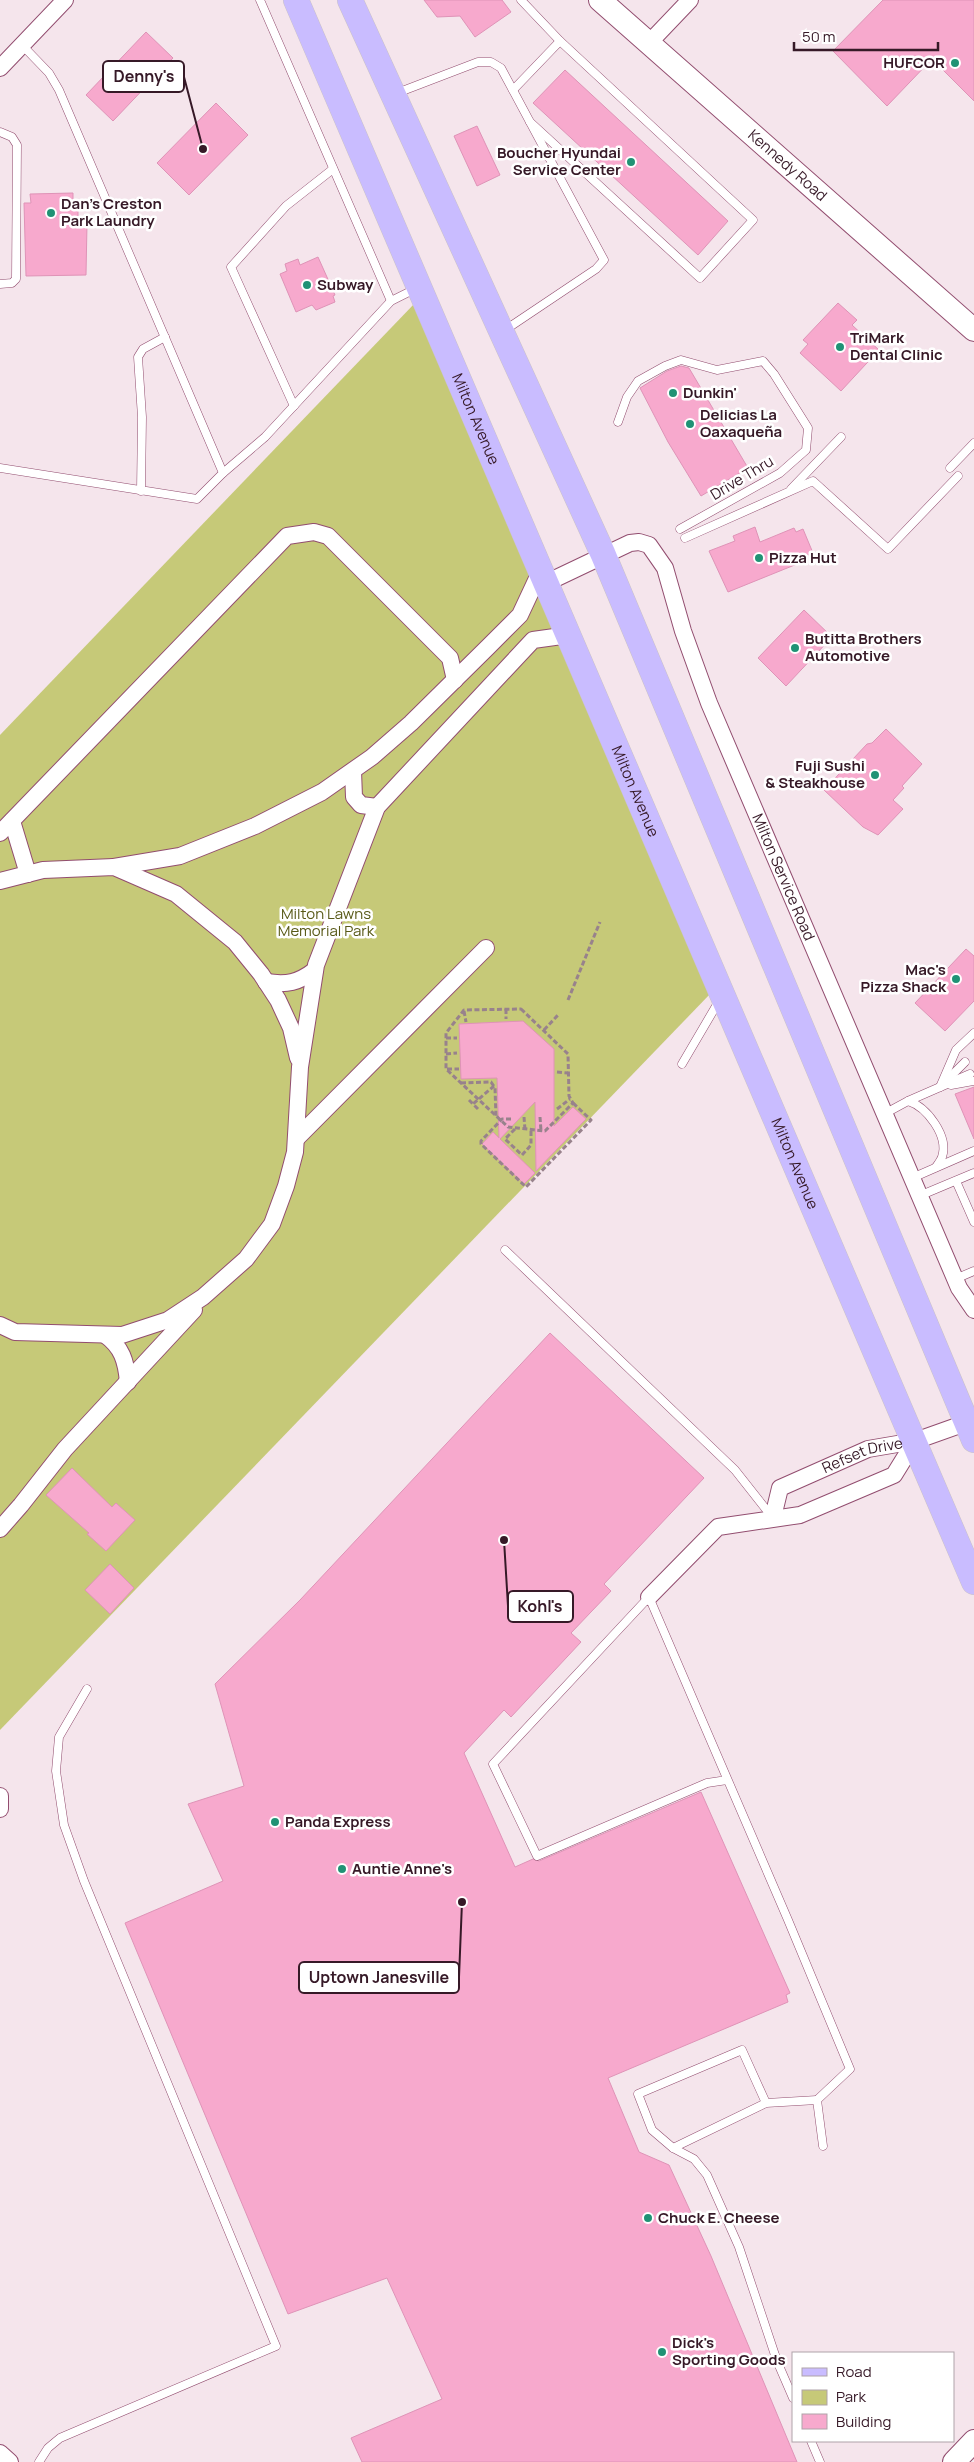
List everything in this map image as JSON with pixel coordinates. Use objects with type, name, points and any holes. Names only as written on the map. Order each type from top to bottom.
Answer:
[{"type":"main road","name":"Milton Avenue","points":[[296,0],[974,1582]]},
{"type":"main road","points":[[350,0],[602,554],[972,1428]]},
{"type":"street","points":[[0,68],[65,0]]},
{"type":"street","name":"Kennedy Road","points":[[600,0],[974,330]]},
{"type":"street","points":[[649,43],[690,0]]},
{"type":"street","points":[[28,874],[6,827],[287,536],[314,532],[328,536],[450,658],[455,680]]},
{"type":"street","name":"Milton Service Road","points":[[543,577],[630,543],[639,542],[653,549],[665,568],[683,631],[706,695],[955,1279],[966,1302],[974,1310]]},
{"type":"street","points":[[0,881],[43,870],[114,867],[180,856],[255,826],[322,792],[354,771],[412,723],[520,615],[543,577]]},
{"type":"street","points":[[0,1325],[15,1332],[122,1334],[168,1320],[203,1297],[246,1259],[272,1224],[286,1186],[295,1152],[300,1067],[315,970],[376,807],[533,640],[568,635]]},
{"type":"street","points":[[450,658],[488,647]]},
{"type":"street","points":[[354,771],[354,797],[361,805],[376,807]]},
{"type":"street","points":[[114,867],[176,894],[235,942],[278,1000],[291,1028],[300,1067]]},
{"type":"street","points":[[296,1140],[486,948]]},
{"type":"street","points":[[266,982],[284,985],[302,980],[315,970]]},
{"type":"street","points":[[0,1529],[65,1449],[222,1281]]},
{"type":"street","points":[[105,1335],[115,1341],[124,1355],[128,1382]]},
{"type":"street","name":"Refset Drive","points":[[773,1518],[780,1488],[868,1449],[972,1428]]},
{"type":"street","points":[[649,1598],[718,1527],[800,1515],[894,1475],[915,1441]]},
{"type":"street","points":[[0,1797],[0,1809]]},
{"type":"street","points":[[954,2462],[974,2441]]},
{"type":"street","points":[[0,2453],[10,2462]]},
{"type":"lane","points":[[260,0],[391,301]]},
{"type":"lane","points":[[521,0],[560,41],[753,220],[700,278],[530,122]]},
{"type":"lane","points":[[513,90],[560,41]]},
{"type":"lane","points":[[22,45],[50,73],[59,90],[223,473]]},
{"type":"lane","points":[[393,94],[478,62],[491,62],[501,68],[604,260],[596,269],[502,333]]},
{"type":"lane","points":[[0,132],[12,137],[16,145],[16,278],[12,284],[0,284]]},
{"type":"lane","points":[[294,406],[231,267],[286,206],[333,169]]},
{"type":"lane","points":[[0,468],[197,499],[223,473],[265,437],[391,301],[419,288]]},
{"type":"lane","points":[[141,490],[142,417],[138,357],[143,350],[165,337]]},
{"type":"lane","name":"Drive Thru","points":[[618,422],[626,397],[638,381],[665,366],[681,360],[717,370],[763,361],[774,374],[808,428],[806,450],[780,473],[680,529]]},
{"type":"lane","points":[[789,492],[842,437]]},
{"type":"lane","points":[[950,468],[974,443]]},
{"type":"lane","points":[[685,538],[813,481],[888,549],[958,476]]},
{"type":"lane","points":[[682,1064],[723,995]]},
{"type":"lane","points":[[940,1087],[956,1050],[974,1033]]},
{"type":"lane","points":[[940,1087],[965,1062]]},
{"type":"lane","points":[[884,1114],[940,1087],[972,1078]]},
{"type":"lane","points":[[908,1101],[918,1104],[936,1126],[943,1144],[942,1157],[936,1167]]},
{"type":"lane","points":[[912,1178],[974,1150]]},
{"type":"lane","points":[[919,1196],[974,1173]]},
{"type":"lane","points":[[956,1181],[974,1222]]},
{"type":"lane","points":[[504,1250],[735,1470],[773,1518]]},
{"type":"lane","points":[[955,1279],[974,1271]]},
{"type":"lane","points":[[673,2148],[766,2103],[817,2100],[850,2070],[727,1780],[649,1598],[493,1764],[537,1856],[707,1783],[727,1780]]},
{"type":"lane","points":[[39,2462],[48,2448],[60,2438],[276,2346],[84,1881],[64,1825],[56,1771],[59,1737],[87,1689]]},
{"type":"lane","points":[[766,2103],[742,2050],[638,2094],[652,2130],[673,2148],[694,2159],[707,2175],[739,2247],[777,2361],[792,2396]]},
{"type":"lane","points":[[817,2100],[823,2146]]},
{"type":"lane","points":[[811,2442],[820,2462]]},
{"type":"path","points":[[568,1000],[600,922]]},
{"type":"path","points":[[506,1009],[506,1019]]},
{"type":"path","points":[[464,1010],[521,1009],[568,1054],[570,1099],[591,1120],[526,1187],[481,1144],[481,1141],[501,1121],[511,1119]]},
{"type":"path","points":[[464,1010],[466,1022]]},
{"type":"path","points":[[464,1010],[446,1033],[446,1069],[496,1117],[508,1127],[545,1131],[573,1103]]},
{"type":"path","points":[[544,1030],[558,1015]]},
{"type":"path","points":[[446,1038],[457,1038]]},
{"type":"path","points":[[446,1054],[457,1053]]},
{"type":"path","points":[[446,1069],[459,1069]]},
{"type":"path","points":[[557,1072],[568,1072]]},
{"type":"path","points":[[461,1083],[490,1082],[494,1086],[496,1117]]},
{"type":"path","points":[[473,1104],[494,1086]]},
{"type":"path","points":[[557,1109],[570,1099]]},
{"type":"path","points":[[469,1100],[478,1109]]},
{"type":"path","points":[[524,1117],[525,1130]]},
{"type":"path","points":[[540,1117],[540,1131]]},
{"type":"path","points":[[515,1129],[505,1139],[522,1155],[531,1145],[531,1130]]},
{"type":"green space","name":"Milton Lawns Memorial Park","points":[[415,303],[711,993],[0,1730],[0,735]]},
{"type":"building","points":[[424,0],[502,0],[511,12],[475,37],[460,16],[437,17]]},
{"type":"building","points":[[883,0],[974,0],[974,101],[932,59],[887,106],[833,51]]},
{"type":"building","points":[[146,32],[173,58],[113,121],[86,95]]},
{"type":"building","name":"Boucher Hyundai Service Center","points":[[565,70],[728,221],[698,255],[533,103]]},
{"type":"building","points":[[216,103],[248,135],[189,195],[157,163]]},
{"type":"building","points":[[477,126],[500,175],[477,186],[454,136]]},
{"type":"building","name":"Dan's Creston Park Laundry","points":[[73,193],[73,203],[78,203],[78,224],[87,224],[86,275],[26,276],[24,203],[31,203],[30,194]]},
{"type":"building","name":"Subway","points":[[318,257],[335,295],[333,296],[335,302],[316,310],[312,305],[296,312],[280,274],[287,271],[285,264],[298,259],[300,265]]},
{"type":"building","name":"TriMark Dental Clinic","points":[[838,303],[857,320],[852,325],[879,350],[841,391],[800,353],[808,344],[803,340]]},
{"type":"building","points":[[681,366],[689,368],[748,468],[701,496],[668,442],[640,388],[667,371]]},
{"type":"building","name":"Pizza Hut","points":[[755,527],[760,542],[794,528],[796,532],[803,529],[813,553],[805,556],[807,560],[728,592],[709,551],[735,541],[733,536]]},
{"type":"building","name":"Butitta Brothers Automotive","points":[[804,610],[832,637],[786,686],[758,658]]},
{"type":"building","name":"Fuji Sushi & Steakhouse","points":[[886,729],[922,764],[902,786],[904,788],[893,800],[903,809],[878,835],[863,827],[824,790],[867,744],[872,743]]},
{"type":"building","name":"Mac's Pizza Shack","points":[[966,949],[974,956],[974,1001],[945,1031],[915,1003]]},
{"type":"building","points":[[523,1021],[554,1049],[554,1126],[573,1107],[586,1119],[536,1171],[535,1102],[500,1139],[535,1173],[524,1184],[482,1144],[493,1132],[499,1138],[497,1078],[461,1079],[459,1024]]},
{"type":"building","points":[[974,1087],[974,1139],[955,1094]]},
{"type":"building","points":[[550,1333],[704,1478],[604,1584],[611,1591],[571,1633],[581,1642],[511,1717],[504,1710],[464,1753],[515,1867],[533,1859],[539,1861],[701,1792],[790,1993],[786,1995],[788,2002],[608,2078],[639,2152],[669,2165],[711,2256],[797,2462],[362,2462],[351,2438],[442,2399],[387,2278],[288,2314],[125,1923],[223,1881],[188,1804],[244,1786],[215,1684],[300,1600]]},
{"type":"building","points":[[72,1468],[112,1507],[116,1503],[135,1520],[106,1551],[87,1534],[89,1533],[46,1495]]},
{"type":"building","points":[[110,1564],[134,1588],[110,1614],[85,1590]]},
{"type":"place","name":"HUFCOR","points":[[955,63]]},
{"type":"place","name":"Denny's","points":[[203,149]]},
{"type":"place","name":"Boucher Hyundai Service Center","points":[[631,162]]},
{"type":"place","name":"Dan's Creston Park Laundry","points":[[51,213]]},
{"type":"place","name":"Subway","points":[[307,285]]},
{"type":"place","name":"TriMark Dental Clinic","points":[[840,347]]},
{"type":"place","name":"Dunkin'","points":[[673,393]]},
{"type":"place","name":"Delicias La Oaxaqueña","points":[[690,424]]},
{"type":"place","name":"Pizza Hut","points":[[759,558]]},
{"type":"place","name":"Butitta Brothers Automotive","points":[[795,648]]},
{"type":"place","name":"Fuji Sushi & Steakhouse","points":[[875,775]]},
{"type":"place","name":"Mac's Pizza Shack","points":[[956,979]]},
{"type":"place","name":"Kohl's","points":[[504,1540]]},
{"type":"place","name":"Panda Express","points":[[275,1822]]},
{"type":"place","name":"Auntie Anne's","points":[[342,1869]]},
{"type":"place","name":"Uptown Janesville","points":[[462,1902]]},
{"type":"place","name":"Chuck E. Cheese","points":[[648,2218]]},
{"type":"place","name":"Dick's Sporting Goods","points":[[662,2352]]}]
